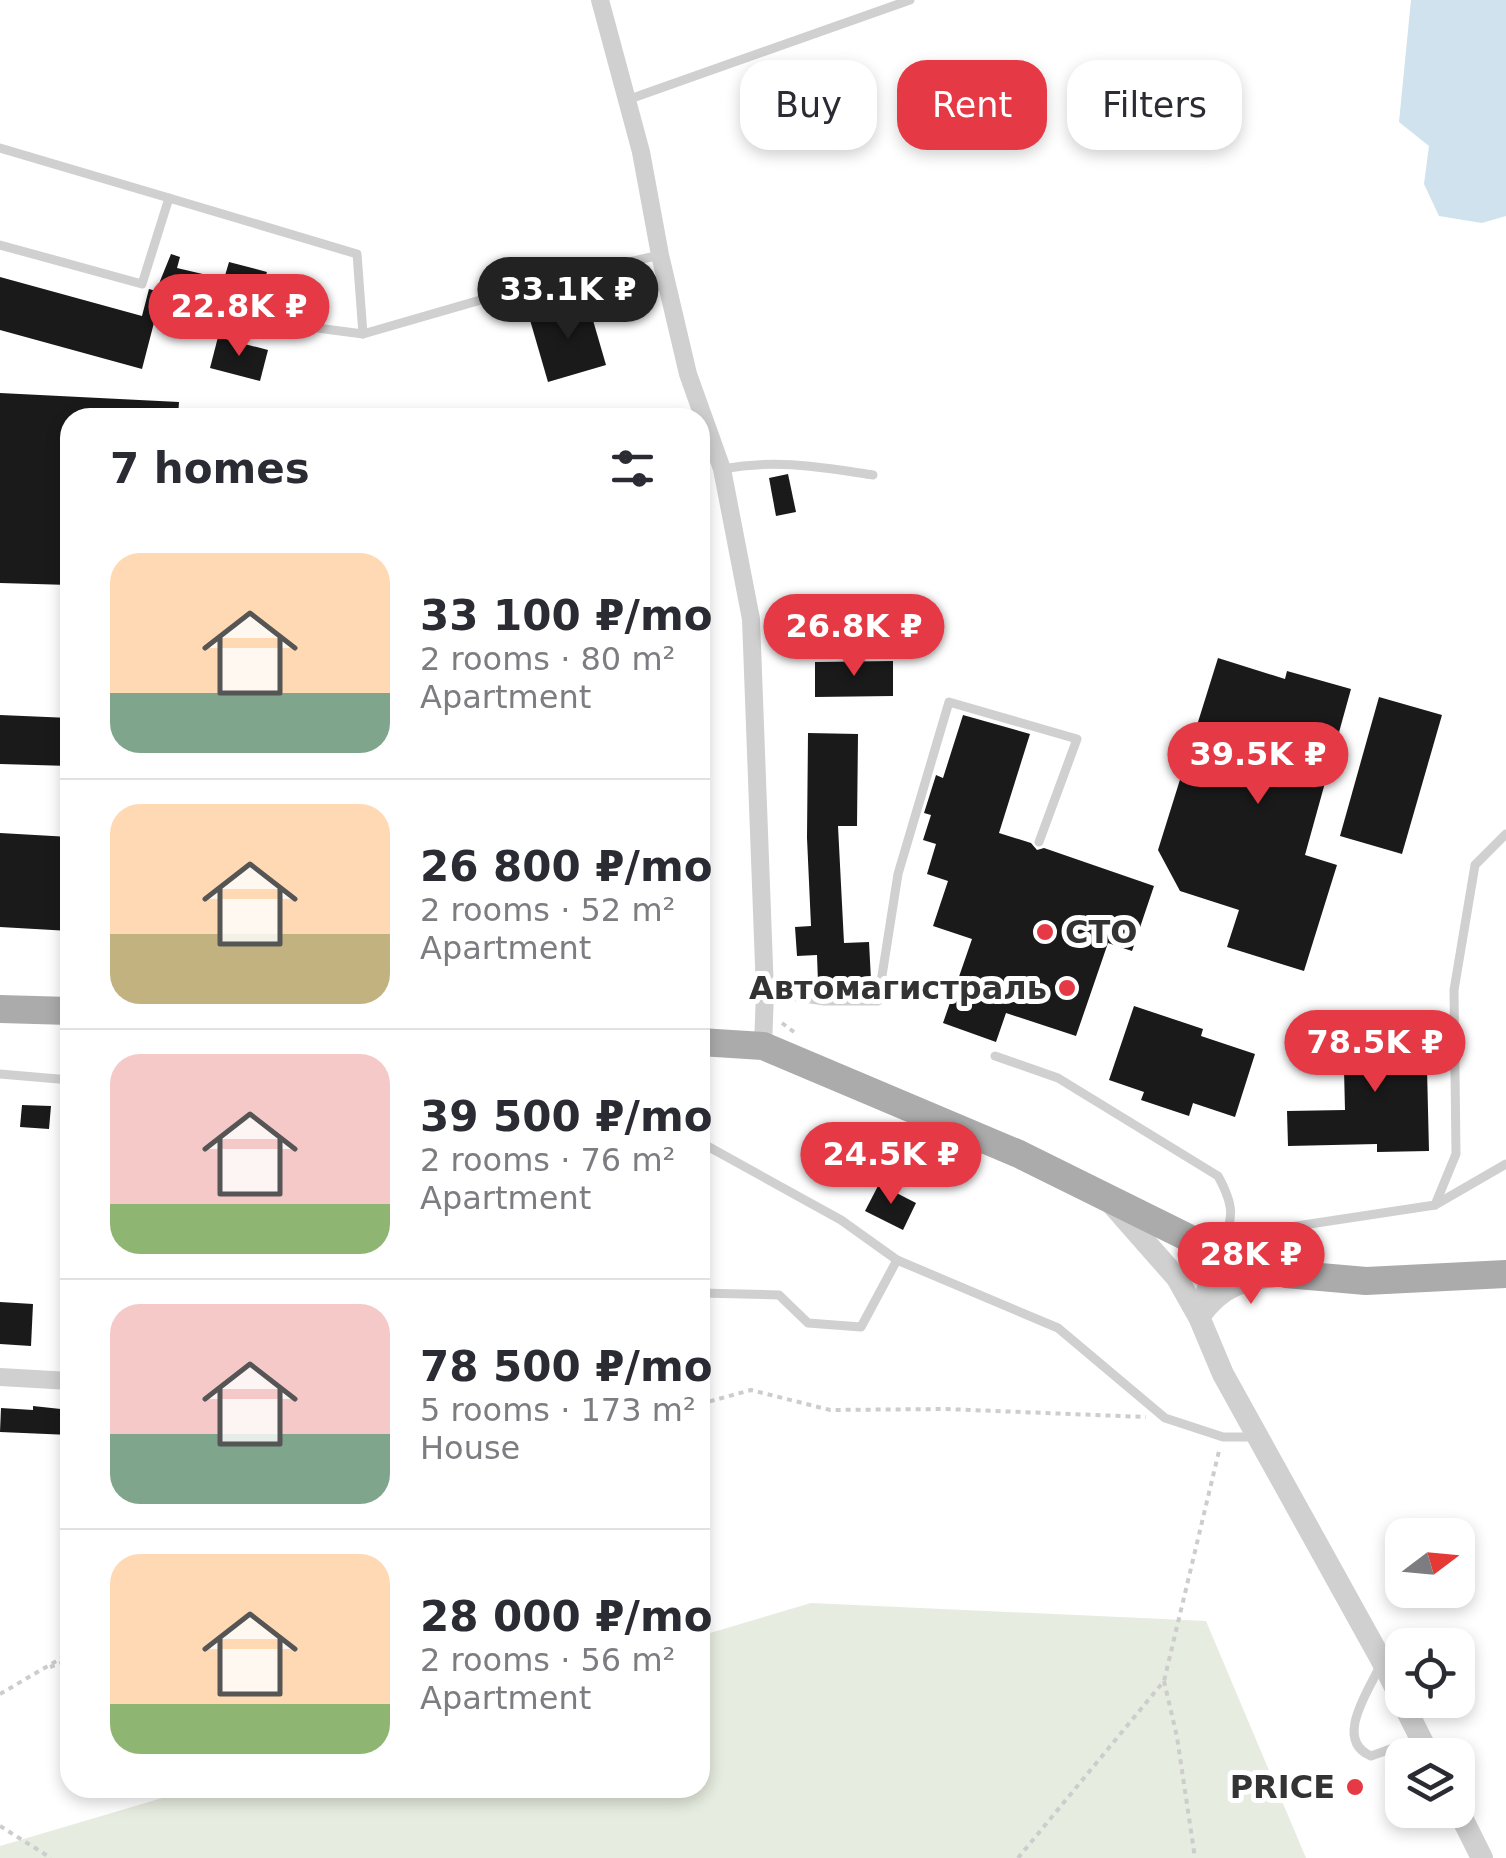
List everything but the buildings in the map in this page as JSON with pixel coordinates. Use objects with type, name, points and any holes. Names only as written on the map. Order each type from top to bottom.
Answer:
[{"type":"main road","points":[[0,1009],[60,1011]]},
{"type":"main road","points":[[710,1050],[763,1046],[1020,1154],[1104,1196],[1223,1242],[1286,1274],[1366,1281],[1506,1274]]},
{"type":"street","points":[[600,0],[641,152],[660,255],[688,374],[700,408]]},
{"type":"street","points":[[710,436],[722,470],[751,619],[772,993],[763,1046]]},
{"type":"street","points":[[1104,1196],[1177,1278],[1200,1316],[1223,1374],[1420,1738]]},
{"type":"street","points":[[1200,1316],[1223,1242]]},
{"type":"street","points":[[1200,1316],[1210,1301],[1228,1287],[1286,1274]]},
{"type":"street","points":[[0,1377],[60,1380]]},
{"type":"street","points":[[1467,1828],[1482,1858]]},
{"type":"lane","points":[[627,100],[910,0]]},
{"type":"lane","points":[[0,148],[357,254],[363,334]]},
{"type":"lane","points":[[0,245],[142,284],[168,198]]},
{"type":"lane","points":[[186,311],[363,334],[553,279],[660,255]]},
{"type":"lane","points":[[722,470],[790,462],[873,475]]},
{"type":"lane","points":[[772,993],[824,1001],[878,1002],[898,874],[949,702],[1076,739],[1039,842]]},
{"type":"lane","points":[[1435,1204],[1456,1154],[1454,990],[1475,865],[1506,834]]},
{"type":"lane","points":[[995,1056],[1058,1078],[1218,1176],[1233,1204],[1223,1242],[1435,1204],[1506,1164]]},
{"type":"lane","points":[[0,1074],[60,1079]]},
{"type":"lane","points":[[710,1147],[842,1220],[897,1260],[1058,1328],[1165,1418],[1223,1437],[1256,1437]]},
{"type":"lane","points":[[710,1293],[779,1295],[808,1323],[861,1327],[897,1260]]},
{"type":"lane","points":[[1382,1662],[1353,1727],[1354,1742],[1361,1752],[1371,1756],[1385,1754]]},
{"type":"path","points":[[772,993],[780,1021],[802,1038]]},
{"type":"path","points":[[710,1401],[751,1390],[830,1410],[946,1409],[1165,1418]]},
{"type":"path","points":[[1018,1858],[1164,1681],[1223,1437]]},
{"type":"path","points":[[0,1694],[60,1662]]},
{"type":"path","points":[[1164,1681],[1177,1737],[1195,1858]]},
{"type":"path","points":[[0,1826],[51,1858]]},
{"type":"shaded area","points":[[811,1603],[1206,1621],[1306,1858],[0,1858],[0,1846],[162,1798],[710,1798],[710,1633]]},
{"type":"water","points":[[1411,0],[1506,0],[1506,216],[1482,223],[1439,216],[1424,184],[1429,146],[1399,122]]},
{"type":"place","name":"СТО","points":[[1045,932]]},
{"type":"place","name":"Автомагистраль","points":[[1067,988]]},
{"type":"place","name":"PRICE","points":[[1355,1787]]}]
